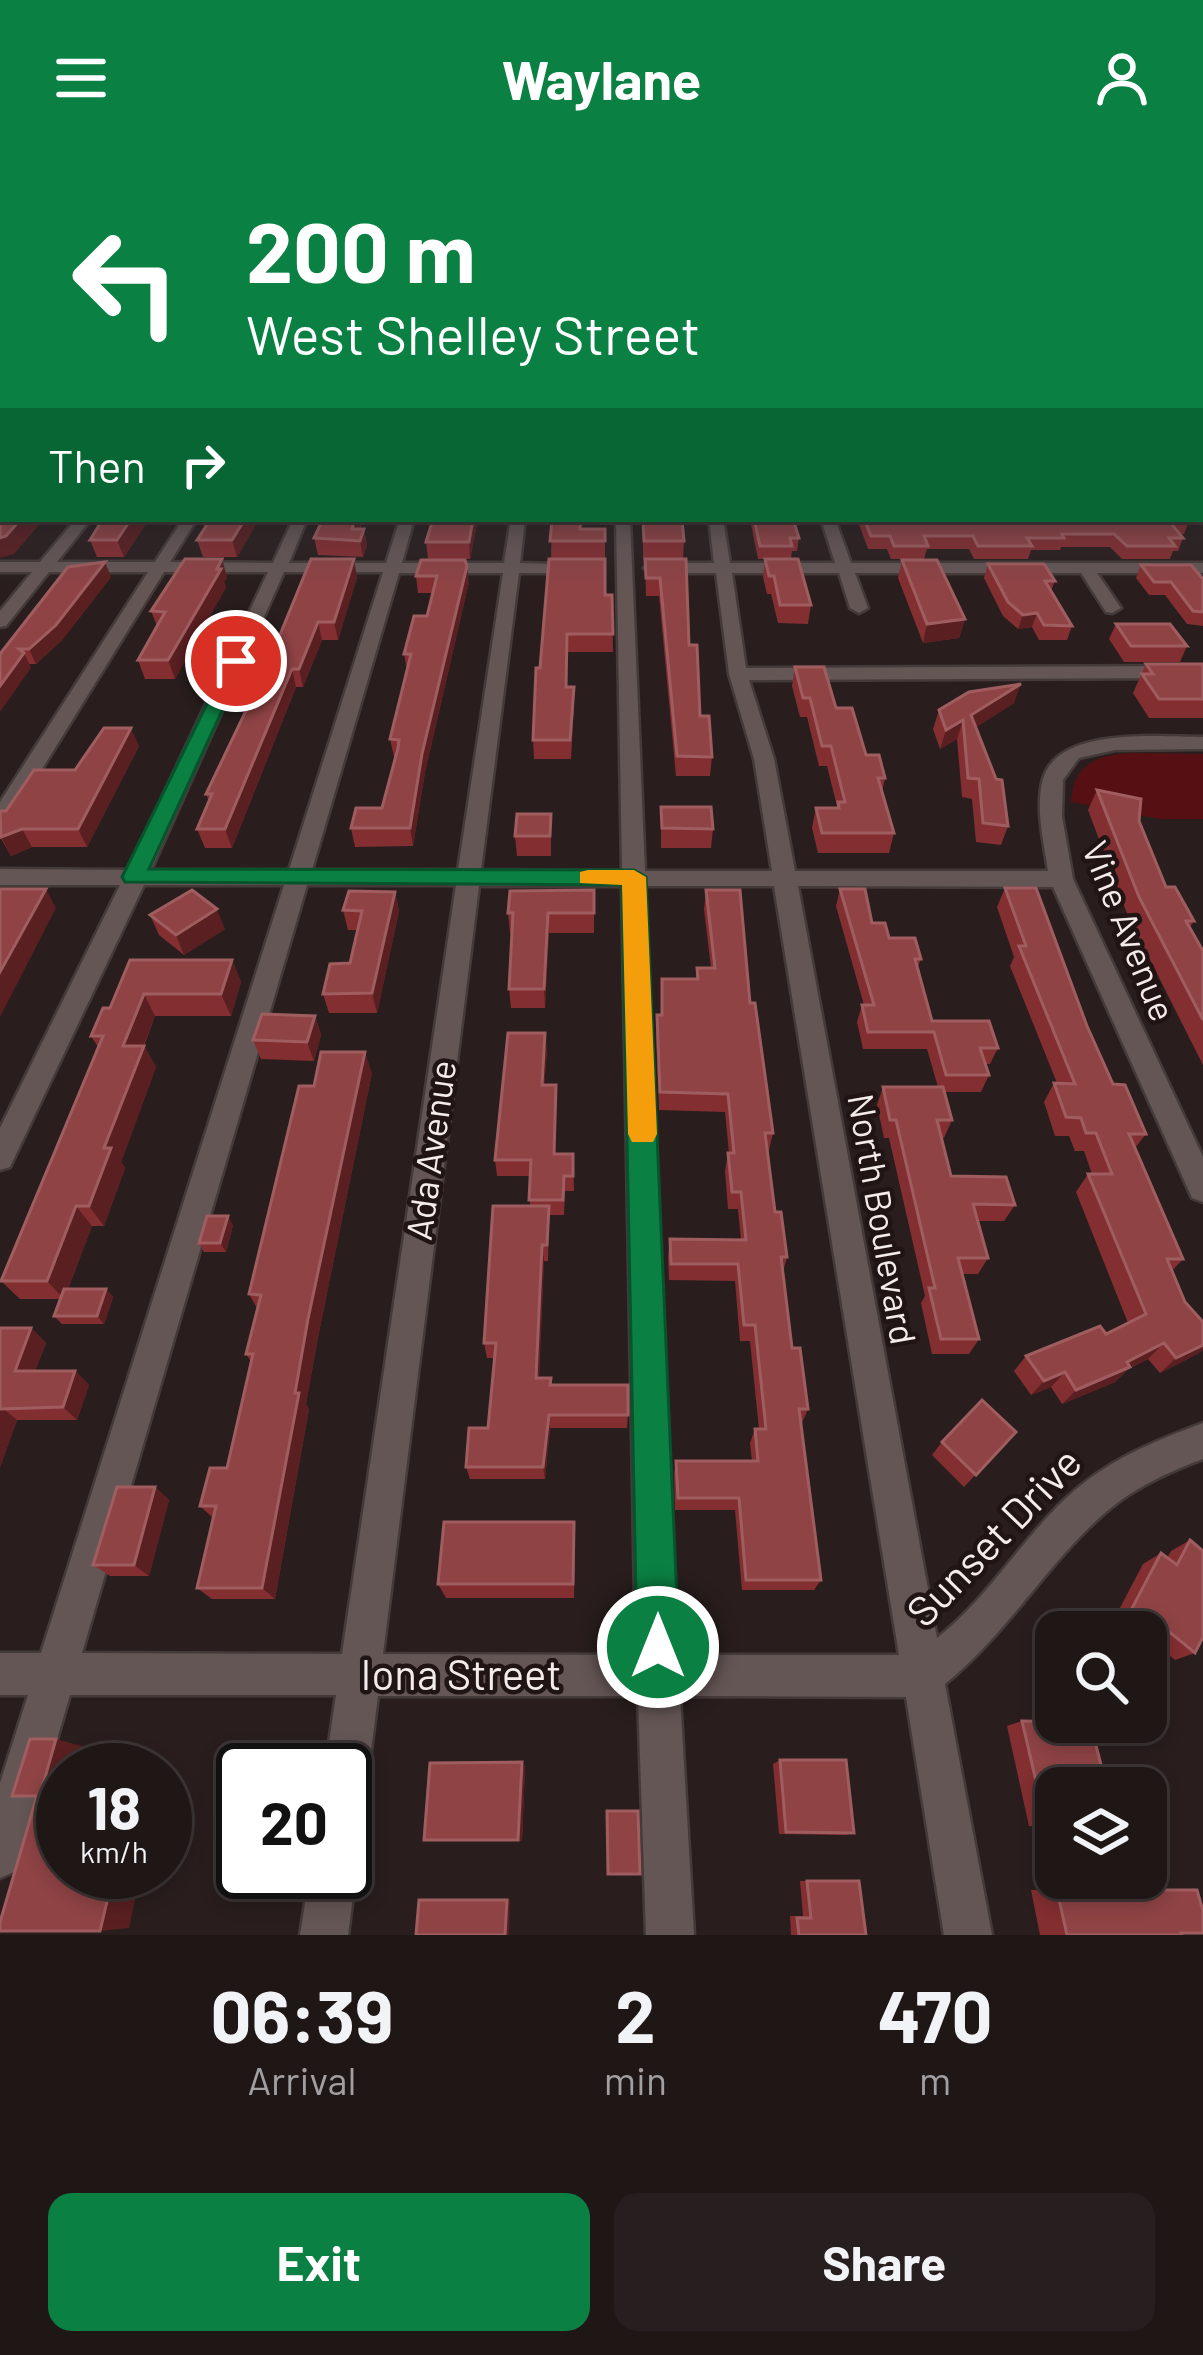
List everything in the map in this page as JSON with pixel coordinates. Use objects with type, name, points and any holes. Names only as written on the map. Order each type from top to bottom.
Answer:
[{"type":"street","points":[[0,622],[82,522]]},
{"type":"street","points":[[0,819],[188,522]]},
{"type":"street","points":[[0,1158],[199,746],[300,522]]},
{"type":"street","points":[[0,1856],[406,522]]},
{"type":"street","name":"Ada Avenue","points":[[350,1743],[518,522]]},
{"type":"street","points":[[623,522],[657,1675],[664,1736],[670,1935]]},
{"type":"street","name":"North Boulevard","points":[[716,522],[738,674],[764,760],[968,1935]]},
{"type":"street","points":[[829,522],[859,608]]},
{"type":"street","points":[[0,567],[1203,568]]},
{"type":"street","points":[[1086,568],[1112,608]]},
{"type":"street","points":[[738,674],[1203,672]]},
{"type":"street","name":"Vine Avenue","points":[[1203,743],[1091,746],[1060,764],[1051,816],[1061,879],[1203,1189]]},
{"type":"street","points":[[0,877],[1061,879]]},
{"type":"street","name":"Sunset Drive","points":[[922,1676],[964,1647],[998,1611],[1050,1538],[1104,1486],[1140,1464],[1203,1441]]},
{"type":"street","name":"Iona Street","points":[[0,1674],[922,1676]]},
{"type":"street","points":[[324,1935],[329,1899]]},
{"type":"shaded area","points":[[1130,753],[1203,754],[1203,819],[1160,819],[1071,802],[1076,779],[1088,764]]},
{"type":"building","points":[[0,522],[18,522],[6,536],[0,538]]},
{"type":"building","points":[[101,522],[129,522],[117,540],[90,540]]},
{"type":"building","points":[[243,522],[232,540],[197,540],[208,523]]},
{"type":"building","points":[[322,522],[354,522],[352,529],[364,529],[360,541],[314,538]]},
{"type":"building","points":[[432,522],[472,522],[469,542],[426,542]]},
{"type":"building","points":[[552,522],[581,522],[580,529],[605,529],[605,541],[550,541]]},
{"type":"building","points":[[643,522],[682,522],[684,541],[644,541]]},
{"type":"building","points":[[755,522],[794,522],[799,538],[790,538],[792,546],[760,546]]},
{"type":"building","points":[[865,522],[1170,522],[1183,538],[1169,538],[1175,546],[1127,546],[1114,534],[1062,534],[1064,538],[1027,538],[1032,546],[978,546],[973,536],[924,536],[928,546],[894,546],[890,536],[871,536]]},
{"type":"building","points":[[185,559],[222,559],[217,569],[221,569],[168,660],[138,660],[165,612],[151,611]]},
{"type":"building","points":[[311,559],[354,559],[334,622],[318,622],[299,669],[292,669],[225,829],[197,829],[212,794],[206,794],[266,669]]},
{"type":"building","points":[[549,559],[605,559],[605,595],[612,595],[613,634],[567,634],[566,687],[574,687],[570,740],[533,740]]},
{"type":"building","points":[[645,559],[686,559],[689,645],[697,645],[700,716],[709,716],[712,757],[677,756],[660,578],[646,578]]},
{"type":"building","points":[[765,559],[798,559],[811,605],[780,605]]},
{"type":"building","points":[[421,560],[465,560],[467,566],[422,754],[410,828],[351,828],[356,808],[382,808],[398,748],[399,740],[390,739],[411,654],[404,654],[414,616],[427,616],[437,576],[416,576]]},
{"type":"building","points":[[902,560],[937,560],[965,619],[927,624]]},
{"type":"building","points":[[105,562],[56,625],[29,649],[19,649],[24,653],[0,686],[0,654],[68,567]]},
{"type":"building","points":[[988,564],[1044,564],[1055,581],[1045,581],[1072,626],[1044,625],[1037,613],[1023,615],[1008,602]]},
{"type":"building","points":[[1141,565],[1191,565],[1203,579],[1203,612],[1193,611],[1171,582],[1154,582]]},
{"type":"building","points":[[1116,624],[1170,624],[1187,646],[1131,646]]},
{"type":"building","points":[[1146,664],[1203,664],[1203,699],[1159,699],[1142,674],[1153,674]]},
{"type":"building","points":[[795,667],[824,667],[836,708],[852,708],[866,755],[879,755],[885,778],[878,778],[894,833],[822,833],[816,808],[839,808],[838,802],[845,802],[831,746],[822,746],[810,698],[803,698]]},
{"type":"building","points":[[1021,684],[971,715],[996,779],[1002,780],[1008,826],[983,823],[979,779],[968,778],[963,720],[946,730],[939,710],[969,692]]},
{"type":"building","points":[[104,728],[131,728],[78,829],[22,829],[1,837],[0,811],[6,811],[34,770],[75,770]]},
{"type":"building","points":[[1097,790],[1141,799],[1139,821],[1166,887],[1175,887],[1194,921],[1186,921],[1203,951],[1203,1020],[1139,897]]},
{"type":"building","points":[[661,807],[711,807],[713,829],[662,828]]},
{"type":"building","points":[[517,814],[551,814],[550,836],[515,836]]},
{"type":"building","points":[[1005,888],[1036,888],[1087,1026],[1113,1084],[1125,1085],[1146,1134],[1129,1134],[1183,1259],[1167,1259],[1185,1302],[1203,1322],[1203,1345],[1176,1358],[1164,1343],[1127,1362],[1130,1367],[1076,1390],[1065,1372],[1044,1381],[1026,1356],[1100,1326],[1106,1334],[1146,1314],[1088,1174],[1112,1174],[1096,1133],[1086,1133],[1081,1118],[1066,1117],[1054,1083],[1075,1084],[1019,946],[1026,946]]},
{"type":"building","points":[[0,889],[46,889],[0,972]]},
{"type":"building","points":[[840,889],[865,889],[872,923],[885,923],[889,938],[915,938],[921,959],[915,959],[932,1021],[989,1021],[998,1048],[980,1048],[989,1075],[946,1075],[934,1032],[868,1032],[862,1005],[874,1005]]},
{"type":"building","points":[[192,890],[217,909],[176,935],[150,915]]},
{"type":"building","points":[[594,890],[594,913],[548,913],[544,989],[509,989],[510,891]]},
{"type":"building","points":[[706,890],[740,890],[750,1003],[755,1003],[773,1133],[765,1133],[775,1212],[781,1212],[787,1257],[781,1257],[792,1348],[800,1348],[808,1409],[799,1409],[821,1580],[746,1580],[739,1498],[678,1498],[676,1461],[758,1461],[755,1429],[766,1429],[755,1325],[744,1325],[738,1264],[671,1264],[670,1239],[746,1240],[741,1192],[732,1192],[728,1094],[660,1092],[657,1015],[662,1015],[662,979],[698,979],[697,968],[715,968]]},
{"type":"building","points":[[349,891],[395,892],[372,993],[323,994],[330,964],[350,963],[362,911],[343,910]]},
{"type":"building","points":[[130,960],[232,960],[221,994],[144,994],[123,1046],[144,1046],[104,1148],[111,1148],[89,1206],[76,1206],[47,1281],[1,1281],[103,1036],[91,1036],[103,1008],[110,1008]]},
{"type":"building","points":[[262,1014],[315,1016],[307,1042],[253,1040]]},
{"type":"building","points":[[508,1033],[545,1033],[542,1085],[556,1085],[554,1154],[573,1154],[573,1176],[564,1176],[563,1200],[529,1200],[531,1160],[495,1160]]},
{"type":"building","points":[[321,1052],[365,1052],[308,1319],[295,1393],[299,1393],[262,1588],[197,1588],[216,1506],[200,1506],[210,1468],[227,1468],[253,1354],[246,1354],[261,1295],[249,1294],[299,1086],[314,1086]]},
{"type":"building","points":[[883,1087],[943,1087],[952,1120],[937,1120],[951,1176],[1006,1177],[1015,1205],[973,1204],[988,1258],[958,1258],[979,1339],[941,1339],[929,1288],[935,1288],[896,1120],[890,1120]]},
{"type":"building","points":[[493,1206],[549,1206],[547,1245],[542,1245],[536,1378],[551,1378],[550,1385],[628,1385],[628,1415],[549,1415],[543,1467],[466,1467],[469,1428],[488,1428],[496,1343],[484,1343]]},
{"type":"building","points":[[207,1216],[228,1216],[220,1243],[199,1243]]},
{"type":"building","points":[[64,1289],[106,1289],[97,1316],[54,1316]]},
{"type":"building","points":[[0,1328],[31,1328],[15,1371],[75,1371],[63,1407],[0,1409]]},
{"type":"building","points":[[982,1400],[1016,1432],[976,1475],[942,1442]]},
{"type":"building","points":[[117,1487],[155,1487],[134,1565],[93,1565]]},
{"type":"building","points":[[444,1522],[574,1522],[573,1584],[438,1584]]},
{"type":"building","points":[[1190,1540],[1203,1551],[1203,1637],[1195,1653],[1167,1630],[1167,1611],[1131,1611],[1161,1553],[1177,1565]]},
{"type":"building","points":[[1022,1721],[1035,1721],[1035,1743],[1095,1743],[1102,1767],[1035,1767],[1035,1777]]},
{"type":"building","points":[[30,1739],[56,1739],[55,1743],[36,1743],[36,1796],[12,1796]]},
{"type":"building","points":[[780,1760],[846,1760],[854,1833],[786,1832]]},
{"type":"building","points":[[522,1762],[518,1840],[424,1840],[430,1763]]},
{"type":"building","points":[[36,1799],[36,1899],[108,1899],[100,1931],[0,1931]]},
{"type":"building","points":[[607,1811],[638,1811],[640,1874],[608,1874]]},
{"type":"building","points":[[807,1881],[859,1881],[866,1935],[799,1935],[797,1918],[811,1918]]},
{"type":"building","points":[[1167,1890],[1197,1890],[1203,1911],[1203,1933],[1067,1935],[1059,1899],[1167,1899]]},
{"type":"building","points":[[419,1900],[507,1900],[505,1935],[416,1935]]},
{"type":"slow traffic","points":[[588,877],[634,877],[642,1134]]},
{"type":"route","points":[[236,661],[134,877],[634,877],[658,1647]]}]
